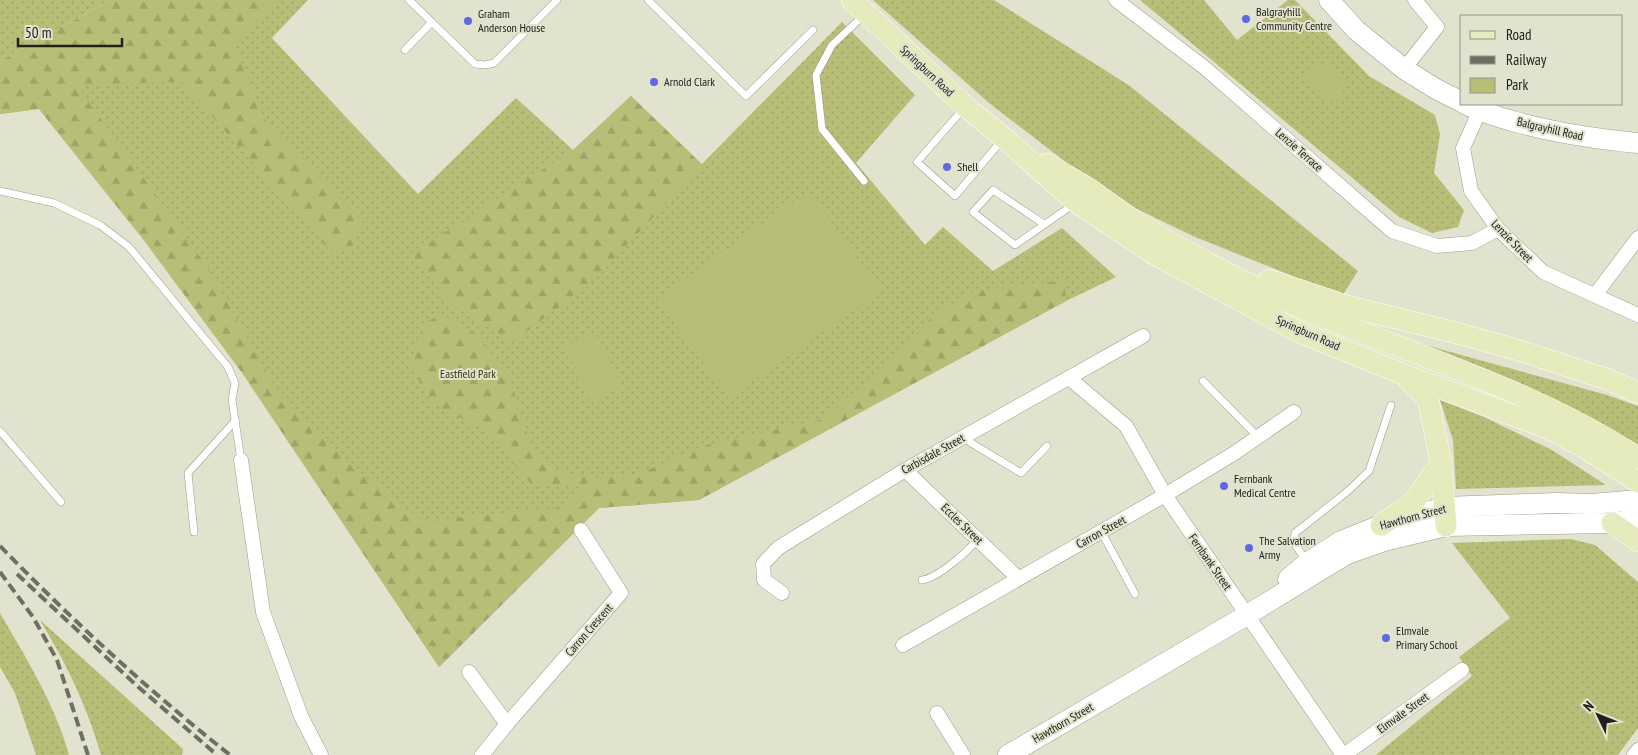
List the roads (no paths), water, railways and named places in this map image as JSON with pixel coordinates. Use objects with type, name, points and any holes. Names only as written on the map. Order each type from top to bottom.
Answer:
[{"type":"main road","name":"Balgrayhill Road","points":[[1329,0],[1356,30],[1404,69],[1460,101]]},
{"type":"main road","name":"Springburn Road","points":[[859,7],[965,106],[1076,202],[1154,254],[1299,332],[1546,428],[1580,445],[1638,482]]},
{"type":"main road","name":"Balgrayhill Road","points":[[1469,106],[1548,131],[1594,139],[1638,143]]},
{"type":"main road","name":"Springburn Road","points":[[1004,138],[1086,188],[1130,218],[1200,258],[1292,304],[1532,399],[1612,441],[1638,458]]},
{"type":"main road","points":[[1200,258],[1350,307],[1518,350],[1608,380],[1638,394]]},
{"type":"main road","points":[[1403,374],[1428,399],[1440,462],[1445,517]]},
{"type":"main road","points":[[1382,525],[1413,503],[1440,462]]},
{"type":"main road","points":[[1626,511],[1638,541]]},
{"type":"main road","name":"Hawthorn Street","points":[[1008,755],[1248,615],[1312,568],[1341,540],[1382,525],[1445,517],[1626,511]]},
{"type":"main road","name":"Hawthorn Street","points":[[1312,568],[1445,517]]},
{"type":"street","name":"Lenzie Terrace","points":[[1116,0],[1205,68],[1392,231],[1437,246],[1472,243],[1498,229]]},
{"type":"street","points":[[1404,69],[1438,27],[1416,0]]},
{"type":"street","name":"Lenzie Street","points":[[1469,106],[1463,148],[1470,190],[1498,229],[1543,272],[1638,316]]},
{"type":"street","points":[[1594,295],[1638,238]]},
{"type":"street","name":"Carbisdale Street","points":[[782,593],[764,580],[763,564],[778,548],[905,470],[1143,336]]},
{"type":"street","name":"Fernbank Street","points":[[1069,378],[1126,426],[1165,495],[1343,755]]},
{"type":"street","name":"Carron Street","points":[[904,645],[1165,495],[1258,437],[1294,412]]},
{"type":"street","points":[[241,460],[263,612],[301,716],[321,755]]},
{"type":"street","name":"Eccles Street","points":[[905,470],[1018,578]]},
{"type":"street","name":"Carron Crescent","points":[[482,755],[621,593],[581,530]]},
{"type":"street","name":"Elmvale Street","points":[[1343,755],[1462,670]]},
{"type":"street","points":[[469,672],[507,724]]},
{"type":"street","points":[[937,714],[963,755]]},
{"type":"street","points":[[1634,755],[1638,750]]},
{"type":"lane","points":[[409,0],[475,64],[485,65],[494,62],[557,0]]},
{"type":"lane","points":[[648,0],[746,96],[813,30]]},
{"type":"lane","points":[[859,7],[832,45],[816,76],[822,129],[864,181]]},
{"type":"lane","points":[[404,50],[432,22]]},
{"type":"lane","points":[[965,106],[917,162],[955,196],[1004,138]]},
{"type":"lane","points":[[1044,224],[993,190],[974,212],[1015,245],[1076,202]]},
{"type":"lane","points":[[0,191],[54,203],[100,224],[129,247],[228,367],[235,384],[232,400],[241,460]]},
{"type":"lane","points":[[1203,381],[1258,437]]},
{"type":"lane","points":[[1312,568],[1294,543],[1295,533],[1369,472],[1391,405]]},
{"type":"lane","points":[[194,532],[188,473],[235,421]]},
{"type":"lane","points":[[0,431],[62,502]]},
{"type":"lane","points":[[962,438],[1021,473],[1047,446]]},
{"type":"lane","points":[[1101,531],[1135,594]]},
{"type":"lane","points":[[922,580],[927,580],[937,574],[978,540]]},
{"type":"railway","points":[[0,546],[112,654],[170,706],[230,755]]},
{"type":"railway","points":[[0,572],[33,617],[57,660],[88,755]]},
{"type":"railway","points":[[17,574],[136,685],[217,755]]},
{"type":"place","name":"Balgrayhill Community Centre","points":[[1246,19]]},
{"type":"place","name":"Graham Anderson House","points":[[468,21]]},
{"type":"place","name":"Arnold Clark","points":[[654,82]]},
{"type":"place","name":"Shell","points":[[947,167]]},
{"type":"place","name":"Fernbank Medical Centre","points":[[1224,486]]},
{"type":"place","name":"The Salvation Army","points":[[1249,548]]},
{"type":"place","name":"Elmvale Primary School","points":[[1386,638]]},
{"type":"park label","name":"Eastfield Park","points":[[468,374]]}]
